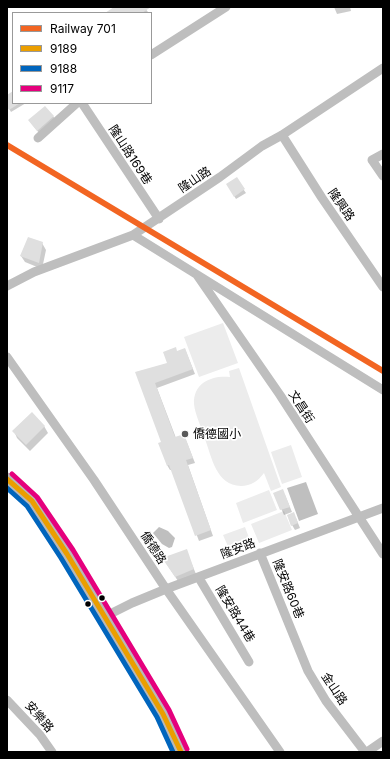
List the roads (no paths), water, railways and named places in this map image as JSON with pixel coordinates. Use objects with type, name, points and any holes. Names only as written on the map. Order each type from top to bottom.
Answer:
[{"type":"street","points":[[152,54],[226,7]]},
{"type":"street","name":"隆山路","points":[[7,286],[34,272],[133,235],[220,177],[262,146],[282,135],[383,68]]},
{"type":"street","points":[[38,138],[76,104]]},
{"type":"street","name":"隆山路169巷","points":[[83,104],[159,219]]},
{"type":"street","name":"隆興路","points":[[282,135],[383,287]]},
{"type":"street","points":[[383,154],[372,160],[383,176]]},
{"type":"street","points":[[133,235],[383,390]]},
{"type":"street","name":"文昌街","points":[[197,275],[280,395],[358,518],[383,554]]},
{"type":"street","name":"僑德路","points":[[7,357],[94,480],[166,589],[280,752]]},
{"type":"street","points":[[7,479],[32,501],[68,554],[104,617],[163,714],[181,752]]},
{"type":"street","name":"隆安路","points":[[104,617],[132,603],[166,589],[199,578],[260,553],[383,508]]},
{"type":"street","name":"隆安路60巷","points":[[260,553],[294,634]]},
{"type":"street","name":"隆安路44巷","points":[[199,578],[250,662]]},
{"type":"street","name":"金山路","points":[[294,634],[308,671],[326,701],[366,752]]},
{"type":"street","name":"安樂路","points":[[7,700],[40,735],[52,752]]},
{"type":"street","points":[[366,752],[383,741]]},
{"type":"rail line","name":"701","points":[[7,145],[383,371]]},
{"type":"place","name":"僑德國小","points":[[185,434]]}]
